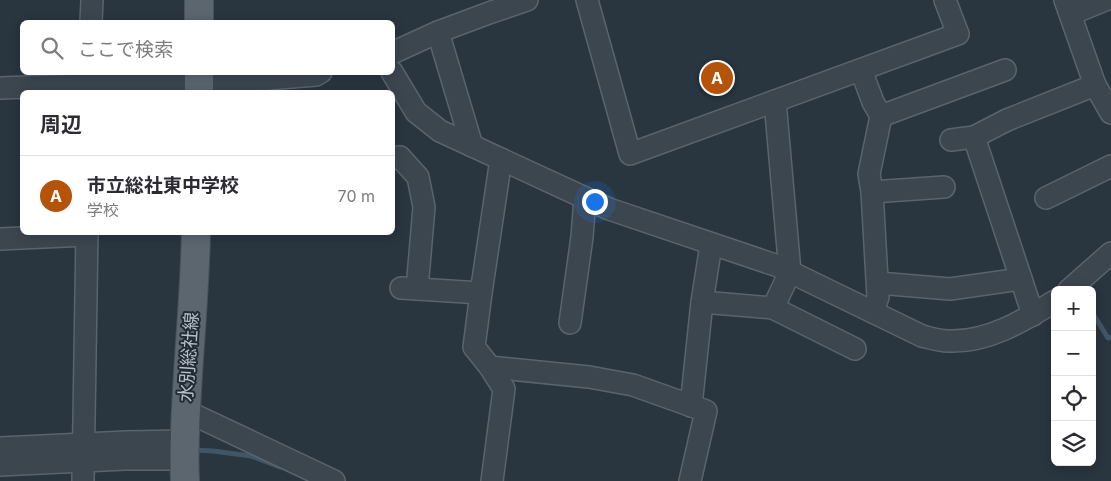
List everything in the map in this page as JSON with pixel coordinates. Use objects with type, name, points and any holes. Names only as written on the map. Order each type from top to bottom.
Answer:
[{"type":"main road","points":[[199,0],[199,20]]},
{"type":"main road","name":"水別総社線","points":[[184,460],[196,235]]},
{"type":"street","points":[[92,0],[92,20]]},
{"type":"street","points":[[395,52],[489,12],[527,0]]},
{"type":"street","points":[[587,0],[630,154],[958,34],[945,0]]},
{"type":"street","points":[[1105,0],[1068,7],[1096,85],[1111,113]]},
{"type":"street","points":[[438,32],[472,146]]},
{"type":"street","points":[[861,70],[873,102],[881,116],[869,174],[872,192],[878,283],[878,297],[873,312]]},
{"type":"street","points":[[881,116],[1005,70]]},
{"type":"street","points":[[0,88],[90,83],[199,83],[316,75]]},
{"type":"street","points":[[394,75],[416,112],[440,131],[472,146],[500,163],[584,203],[610,209],[711,248],[778,266],[789,276],[873,312],[922,336],[946,341],[962,341],[992,334],[1025,320],[1051,304]]},
{"type":"street","points":[[951,140],[974,137],[1007,120],[1096,85]]},
{"type":"street","points":[[773,308],[789,276],[775,101]]},
{"type":"street","points":[[974,137],[1033,315]]},
{"type":"street","points":[[395,158],[400,157],[418,177],[424,207],[409,288],[481,293]]},
{"type":"street","points":[[492,481],[504,389],[474,347],[500,163]]},
{"type":"street","points":[[1046,198],[1111,166]]},
{"type":"street","points":[[872,192],[944,187]]},
{"type":"street","points":[[570,323],[582,237],[584,203]]},
{"type":"street","points":[[0,238],[65,235]]},
{"type":"street","points":[[84,458],[87,235]]},
{"type":"street","points":[[691,406],[702,302],[711,248]]},
{"type":"street","points":[[1074,286],[1111,254]]},
{"type":"street","points":[[878,283],[950,289],[1021,279]]},
{"type":"street","points":[[702,302],[773,308],[855,349]]},
{"type":"street","points":[[490,367],[633,385],[706,411],[690,481]]},
{"type":"street","points":[[186,411],[334,481]]},
{"type":"street","points":[[0,448],[84,458]]},
{"type":"street","points":[[0,465],[84,458],[184,460]]},
{"type":"waterway","points":[[1096,318],[1108,338],[1111,337]]},
{"type":"waterway","points":[[195,450],[251,456],[280,467]]},
{"type":"place","name":"市立総社東中学校","points":[[717,78]]}]
